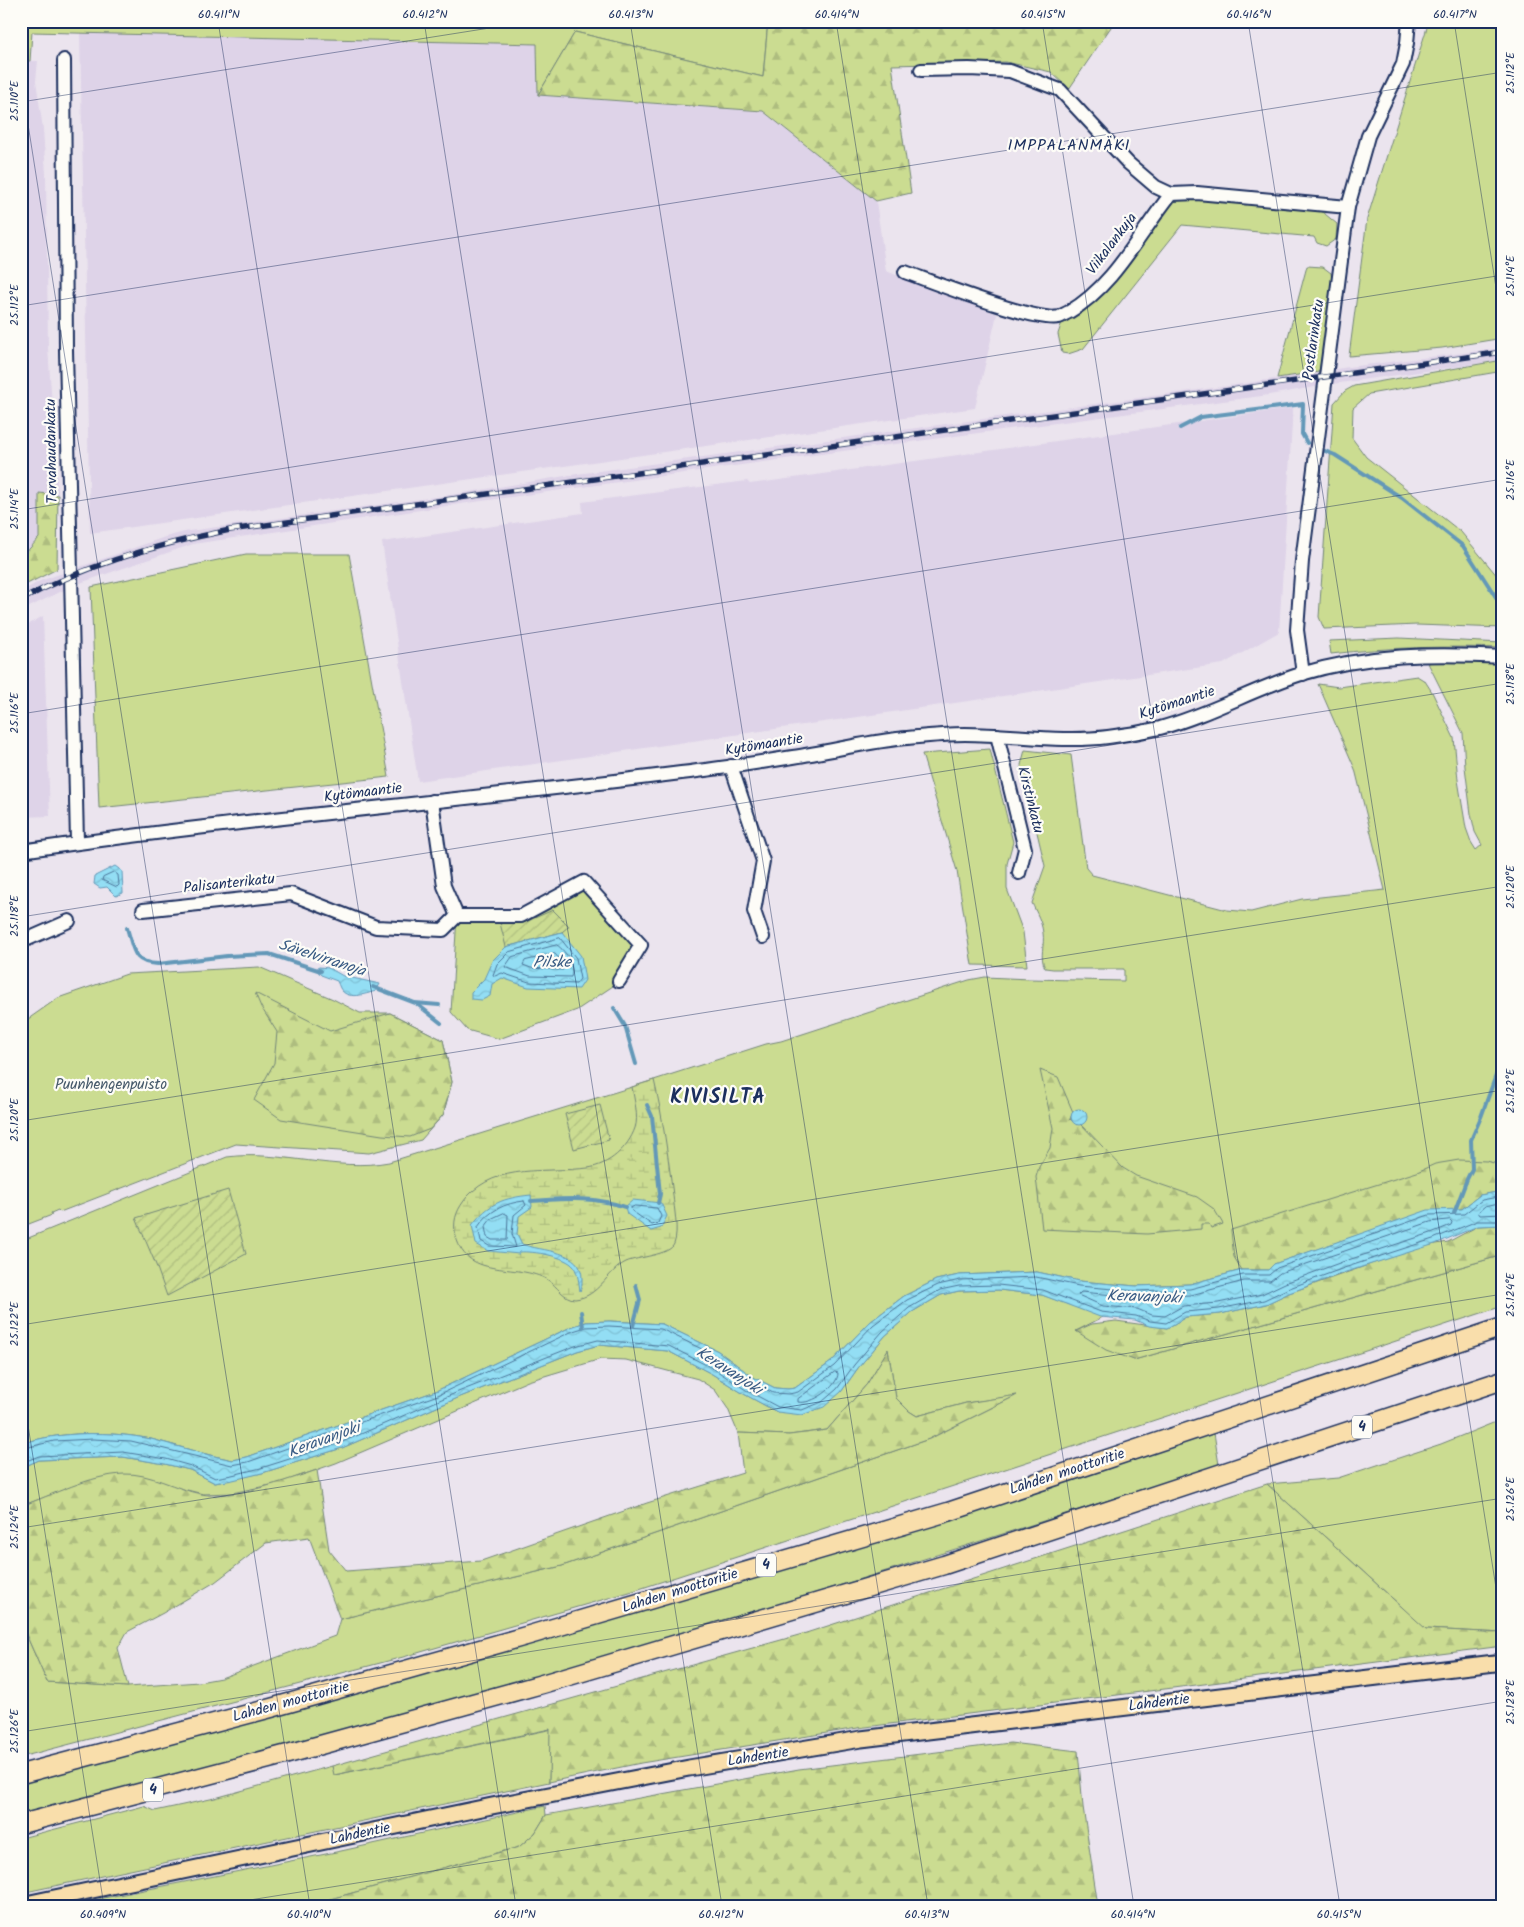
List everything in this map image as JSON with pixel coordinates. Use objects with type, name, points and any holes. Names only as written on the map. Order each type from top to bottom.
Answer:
[{"type":"highway","name":"Lahden moottoritie","points":[[21,1774],[261,1710],[526,1636],[938,1514],[1503,1327]]},
{"type":"highway","name":"4","points":[[21,1824],[284,1755],[542,1684],[944,1565],[1503,1380]]},
{"type":"main road","name":"Lahdentie","points":[[21,1905],[502,1804],[689,1768],[861,1739],[1503,1662]]},
{"type":"street","name":"Postlarinkatu","points":[[1303,674],[1297,630],[1302,561],[1348,207],[1368,136],[1403,64],[1407,43],[1408,21]]},
{"type":"street","name":"Tervahaudankatu","points":[[64,60],[66,350],[77,842]]},
{"type":"street","points":[[921,70],[969,69],[1010,71],[1060,90],[1128,163],[1156,187],[1171,194],[1197,194],[1348,207]]},
{"type":"street","name":"Viikalankuja","points":[[905,272],[1017,311],[1037,316],[1058,317],[1093,295],[1121,262],[1171,194]]},
{"type":"street","name":"Kytömaantie","points":[[21,850],[731,766],[894,740],[963,734],[1062,739],[1102,738],[1163,727],[1303,674],[1388,656],[1450,654],[1503,657]]},
{"type":"street","name":"Kirstinkatu","points":[[997,735],[1025,849],[1018,872]]},
{"type":"street","points":[[731,766],[763,861],[754,911],[763,937]]},
{"type":"street","points":[[432,801],[444,886],[457,916],[521,916],[584,882],[641,945],[619,981]]},
{"type":"street","name":"Palisanterikatu","points":[[142,910],[291,894],[376,927],[444,930],[457,916]]},
{"type":"street","points":[[21,942],[69,921]]},
{"type":"shaded area","points":[[80,33],[537,44],[538,95],[763,111],[876,201],[886,271],[997,314],[975,408],[90,533]]},
{"type":"shaded area","points":[[21,61],[38,61],[36,81],[43,129],[46,174],[48,347],[58,495],[39,493],[39,538],[21,558]]},
{"type":"shaded area","points":[[1503,348],[1503,360],[1484,363],[1332,384],[1269,395],[460,504],[193,544],[80,583],[80,578],[66,583],[66,589],[21,611],[21,592],[40,581],[165,537],[189,531],[457,494],[577,474],[1235,385],[1349,367]]},
{"type":"shaded area","points":[[1293,408],[1279,632],[1223,664],[418,781],[382,542],[583,513],[582,502],[747,481],[750,484]]},
{"type":"shaded area","points":[[43,616],[50,816],[21,817],[21,629]]},
{"type":"green space","points":[[21,21],[768,21],[763,77],[575,32],[538,95],[537,44],[32,32],[30,61],[21,61]]},
{"type":"green space","points":[[768,21],[1115,21],[1069,89],[1051,72],[1006,62],[892,65],[911,193],[876,201],[763,111],[538,95],[575,32],[763,77]]},
{"type":"green space","points":[[1429,21],[1503,21],[1503,338],[1442,348],[1349,356],[1367,219]]},
{"type":"green space","points":[[1191,199],[1323,209],[1325,214],[1337,224],[1336,239],[1326,246],[1317,243],[1314,237],[1182,225],[1083,349],[1068,354],[1062,353],[1058,334],[1062,322],[1161,211],[1174,201]]},
{"type":"green space","points":[[1307,266],[1323,267],[1331,273],[1333,287],[1319,372],[1277,378]]},
{"type":"green space","points":[[1503,360],[1503,371],[1369,394],[1353,408],[1352,438],[1366,457],[1461,532],[1503,583],[1503,628],[1417,625],[1324,629],[1319,617],[1334,403],[1345,391],[1354,386]]},
{"type":"green space","points":[[39,493],[58,495],[57,569],[21,587],[21,558],[39,538]]},
{"type":"green space","points":[[246,554],[349,554],[389,777],[99,808],[91,587]]},
{"type":"green space","points":[[1399,638],[1503,643],[1503,648],[1417,648],[1331,654],[1329,641]]},
{"type":"green space","points":[[1450,660],[1503,663],[1503,1166],[1487,1161],[1439,1209],[1428,1211],[1274,1264],[1268,1270],[1242,1270],[1190,1284],[1136,1286],[1079,1281],[1037,1272],[959,1275],[936,1280],[904,1296],[870,1322],[831,1362],[795,1388],[775,1388],[753,1377],[718,1351],[662,1324],[610,1321],[586,1322],[571,1327],[436,1391],[247,1457],[233,1460],[136,1436],[103,1434],[52,1437],[21,1444],[21,1241],[227,1157],[268,1156],[349,1164],[389,1162],[766,1044],[781,1041],[969,980],[985,977],[1124,981],[1124,969],[1053,969],[1045,968],[1043,964],[1042,929],[1039,917],[1032,903],[1045,866],[1021,765],[1025,750],[1071,755],[1086,868],[1092,875],[1227,910],[1251,912],[1302,899],[1385,890],[1355,769],[1318,684],[1339,687],[1417,676],[1425,681],[1432,692],[1454,738],[1458,780],[1466,828],[1476,850],[1482,845],[1475,832],[1471,814],[1463,733],[1428,663]]},
{"type":"green space","points":[[990,749],[1013,842],[1007,864],[1007,889],[1023,932],[1027,966],[972,965],[957,871],[922,754]]},
{"type":"green space","points":[[584,882],[641,945],[616,984],[577,1010],[499,1039],[467,1030],[451,1012],[457,916],[521,916]]},
{"type":"green space","points":[[553,910],[569,926],[562,932],[506,947],[500,923],[523,923]]},
{"type":"green space","name":"Puunhengenpuisto","points":[[259,967],[333,999],[360,1013],[390,1013],[443,1040],[452,1082],[443,1115],[421,1140],[369,1153],[236,1144],[60,1212],[58,1210],[51,1213],[52,1215],[21,1227],[21,1024],[58,998],[127,974]]},
{"type":"green space","points":[[255,993],[330,1031],[390,1013],[443,1040],[452,1082],[443,1115],[430,1129],[410,1137],[382,1135],[281,1119],[254,1100],[274,1063],[277,1032],[261,1007]]},
{"type":"green space","points":[[1040,1070],[1058,1077],[1073,1112],[1070,1119],[1076,1124],[1081,1124],[1123,1168],[1136,1176],[1197,1197],[1214,1209],[1223,1224],[1211,1228],[1209,1224],[1201,1224],[1201,1229],[1147,1234],[1042,1229],[1036,1177],[1039,1167],[1050,1148],[1053,1128]]},
{"type":"green space","points":[[654,1080],[665,1137],[675,1213],[676,1233],[674,1244],[671,1248],[660,1253],[626,1262],[613,1271],[597,1289],[590,1294],[575,1299],[567,1297],[548,1280],[535,1275],[493,1268],[469,1258],[460,1248],[455,1232],[457,1213],[467,1197],[479,1186],[508,1174],[540,1170],[588,1168],[610,1159],[623,1149],[635,1128],[636,1113],[632,1087]]},
{"type":"green space","points":[[600,1105],[609,1140],[574,1149],[565,1114]]},
{"type":"green space","points":[[1459,1160],[1487,1161],[1503,1166],[1503,1191],[1480,1195],[1462,1209],[1428,1211],[1274,1264],[1268,1270],[1242,1270],[1234,1257],[1231,1230],[1417,1172],[1435,1164]]},
{"type":"green space","points":[[228,1190],[246,1254],[167,1296],[136,1218]]},
{"type":"green space","points":[[1503,1225],[1503,1255],[1134,1360],[1106,1350],[1076,1331],[1092,1324],[1116,1321],[1167,1328],[1186,1317],[1220,1314],[1266,1304],[1289,1293],[1419,1247],[1448,1242],[1478,1226]]},
{"type":"green space","points":[[1503,1255],[1503,1306],[633,1591],[407,1656],[21,1757],[21,1623],[47,1682],[128,1687],[199,1682],[221,1678],[335,1636],[340,1619],[562,1566],[929,1439],[1015,1396],[966,1403],[917,1416],[896,1398],[888,1350],[867,1384],[827,1430],[789,1435],[738,1433],[728,1409],[715,1390],[698,1379],[626,1360],[601,1359],[528,1381],[336,1463],[280,1483],[232,1493],[203,1494],[183,1489],[78,1485],[21,1506],[21,1468],[39,1460],[123,1457],[190,1470],[215,1483],[262,1473],[342,1448],[460,1397],[577,1351],[599,1345],[668,1351],[777,1412],[841,1392],[885,1336],[912,1312],[941,1295],[959,1291],[999,1290],[1042,1295],[1103,1317],[1076,1331],[1134,1360]]},
{"type":"green space","points":[[888,1349],[896,1398],[917,1416],[966,1403],[1017,1395],[929,1439],[562,1566],[340,1619],[309,1537],[266,1543],[215,1582],[127,1632],[118,1648],[128,1687],[47,1682],[21,1623],[21,1506],[72,1486],[111,1475],[134,1474],[191,1492],[213,1495],[243,1492],[317,1470],[329,1550],[346,1571],[481,1561],[647,1503],[743,1473],[738,1433],[789,1435],[827,1430],[867,1384]]},
{"type":"green space","points":[[1503,1419],[1503,1633],[1426,1629],[550,1760],[549,1782],[21,1893],[21,1838],[144,1806],[155,1811],[215,1798],[332,1766],[335,1775],[600,1719],[1403,1608],[1267,1484],[1338,1478],[1441,1444]]},
{"type":"green space","points":[[1214,1433],[1219,1465],[887,1571],[638,1647],[355,1727],[21,1815],[21,1782],[322,1703],[620,1618],[918,1528]]},
{"type":"green space","points":[[1267,1484],[1426,1629],[1503,1633],[1503,1646],[858,1728],[641,1763],[549,1782],[550,1729],[334,1775],[332,1766],[806,1633]]},
{"type":"green space","points":[[1010,1743],[1078,1751],[1083,1807],[1098,1906],[305,1906],[519,1847],[535,1833],[546,1815],[799,1769]]},
{"type":"green space","points":[[545,1806],[546,1815],[535,1833],[519,1847],[305,1906],[63,1906],[341,1851]]},
{"type":"water","points":[[115,866],[122,871],[123,893],[116,896],[107,887],[100,888],[94,884],[95,876]]},
{"type":"water","name":"Pilske","points":[[562,932],[581,956],[585,980],[579,989],[528,987],[502,978],[492,984],[490,996],[482,1000],[471,999],[471,992],[484,979],[492,961],[506,947]]},
{"type":"water","points":[[319,967],[329,968],[343,976],[380,984],[376,991],[367,994],[356,996],[347,994],[343,992],[337,981],[321,975],[316,969]]},
{"type":"water","points":[[1079,1109],[1085,1111],[1087,1117],[1085,1123],[1079,1125],[1073,1123],[1071,1117],[1073,1111]]},
{"type":"water","name":"Keravanjoki","points":[[1503,1191],[1503,1225],[1478,1226],[1435,1244],[1346,1272],[1289,1293],[1266,1304],[1220,1314],[1186,1317],[1167,1328],[1149,1326],[1135,1320],[1100,1317],[1042,1295],[999,1290],[959,1291],[941,1295],[912,1312],[885,1336],[841,1392],[824,1407],[802,1415],[777,1412],[668,1351],[599,1345],[577,1351],[460,1397],[342,1448],[233,1480],[215,1483],[190,1470],[123,1457],[39,1460],[21,1468],[21,1444],[52,1437],[86,1434],[136,1436],[233,1460],[247,1457],[436,1391],[571,1327],[586,1322],[609,1321],[662,1324],[718,1351],[753,1377],[775,1388],[795,1388],[831,1362],[870,1322],[904,1296],[936,1280],[959,1275],[1037,1272],[1079,1281],[1136,1286],[1190,1284],[1242,1270],[1268,1270],[1274,1264],[1428,1210],[1462,1209],[1480,1195]]},
{"type":"water","points":[[531,1195],[532,1207],[519,1216],[517,1234],[522,1244],[560,1253],[576,1262],[582,1279],[580,1291],[574,1267],[564,1260],[533,1252],[520,1252],[519,1254],[488,1251],[476,1244],[472,1225],[484,1211],[505,1200]]},
{"type":"water","points":[[633,1200],[661,1203],[667,1216],[661,1228],[651,1231],[627,1214],[625,1207]]},
{"type":"waterway","points":[[1180,428],[1201,417],[1303,404],[1302,434],[1307,443]]},
{"type":"waterway","points":[[1325,451],[1335,455],[1402,498],[1463,546],[1503,608]]},
{"type":"waterway","name":"Sävelvirranoja","points":[[127,928],[135,954],[143,961],[149,963],[158,964],[227,956],[269,954],[321,971]]},
{"type":"waterway","name":"Sävelvirranoja","points":[[373,987],[415,1003],[439,1005]]},
{"type":"waterway","points":[[417,1004],[441,1023]]},
{"type":"waterway","points":[[614,1008],[625,1026],[636,1064]]},
{"type":"waterway","points":[[1454,1213],[1472,1169],[1471,1140],[1503,1056]]},
{"type":"waterway","points":[[647,1105],[652,1116],[660,1194],[658,1203]]},
{"type":"waterway","points":[[531,1201],[590,1200],[625,1207]]},
{"type":"waterway","points":[[633,1326],[640,1300],[636,1285]]},
{"type":"waterway","points":[[581,1312],[583,1327]]},
{"type":"railway","points":[[21,600],[71,576],[123,557],[176,542],[230,530],[1503,352]]},
{"type":"district","name":"IMPPALANMÄKI","points":[[1069,145]]},
{"type":"district","name":"KIVISILTA","points":[[718,1098]]}]
